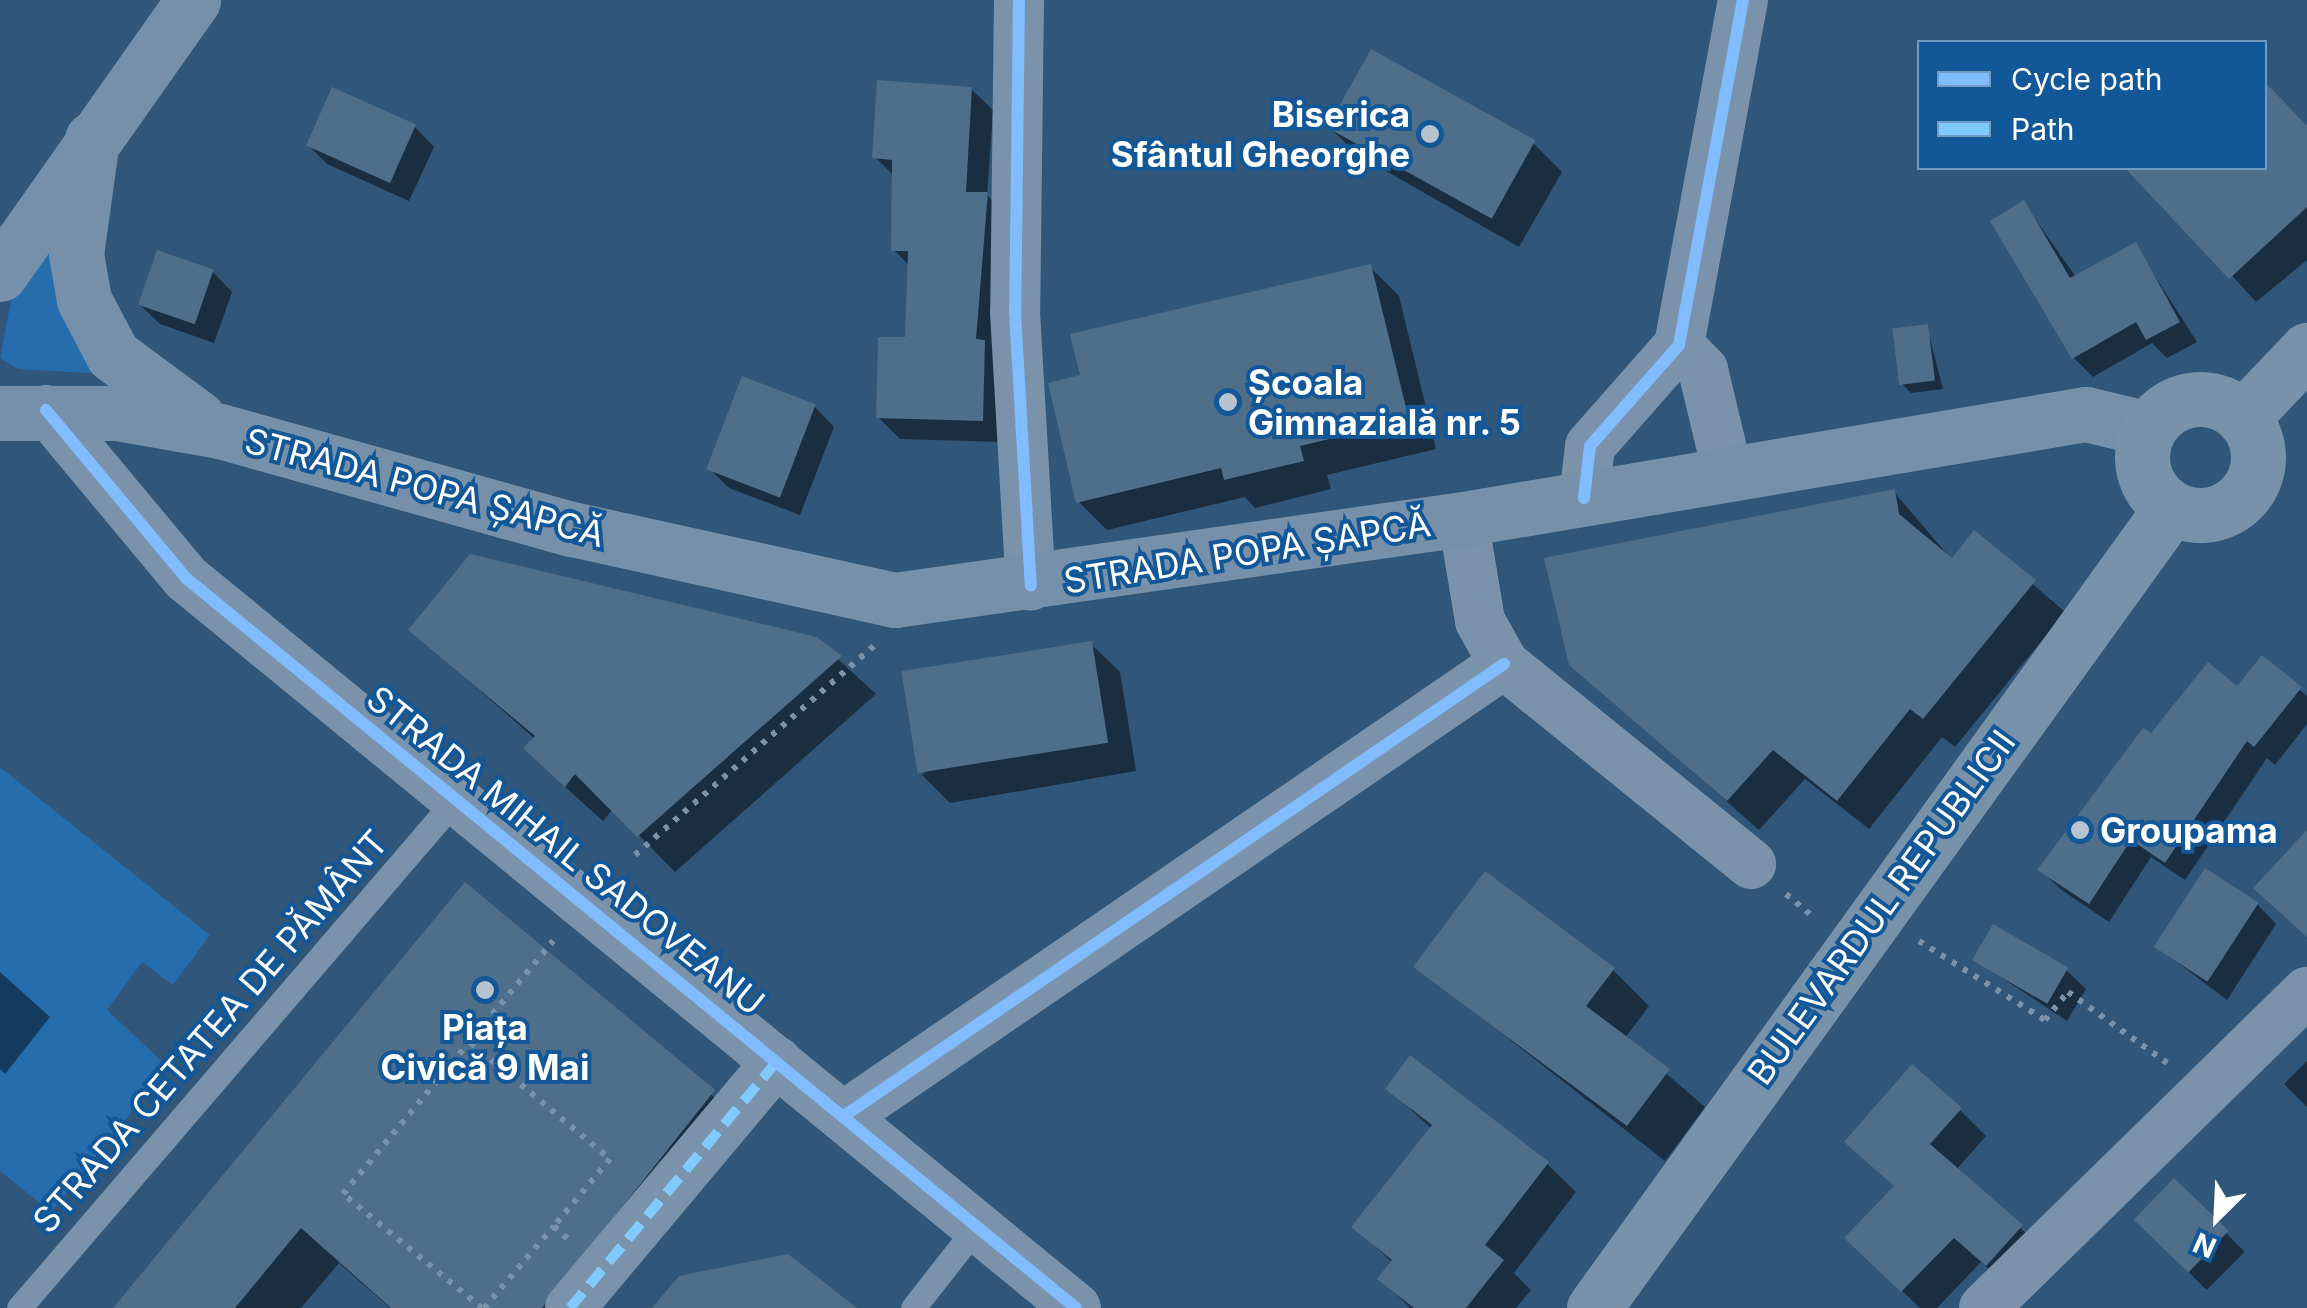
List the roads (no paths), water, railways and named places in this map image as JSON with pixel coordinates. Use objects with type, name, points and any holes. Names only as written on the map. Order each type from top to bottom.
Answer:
[{"type":"main road","points":[[0,274],[92,138],[193,0]]},
{"type":"main road","points":[[92,138],[76,254],[84,300],[112,355],[220,431]]},
{"type":"main road","points":[[2242,417],[2307,350]]},
{"type":"main road","points":[[2192,398],[2242,417],[2258,449],[2252,486],[2224,510],[2170,508],[2142,464],[2148,429],[2192,398]]},
{"type":"main road","name":"STRADA POPA ȘAPCĂ","points":[[23,412],[220,431],[826,591],[895,600],[1031,586],[1463,519],[2086,414],[2148,429]]},
{"type":"main road","name":"BULEVARDUL REPUBLICII","points":[[1594,1308],[2170,508]]},
{"type":"street","points":[[1020,0],[1015,312],[1031,586]]},
{"type":"street","points":[[1584,498],[1590,446],[1679,345],[1743,0]]},
{"type":"street","points":[[1679,345],[1710,386],[1728,474]]},
{"type":"street","name":"STRADA MIHAIL SADOVEANU","points":[[23,412],[186,578],[1076,1308]]},
{"type":"street","points":[[1463,519],[1480,621],[1504,664],[1751,864]]},
{"type":"street","points":[[844,1116],[1504,664]]},
{"type":"street","points":[[1984,1308],[2307,992]]},
{"type":"street","points":[[570,1308],[778,1061]]},
{"type":"lane","name":"STRADA CETATEA DE PĂMÂNT","points":[[19,1308],[456,799]]},
{"type":"lane","points":[[914,1308],[978,1225]]},
{"type":"place","name":"Biserica Sfântul Gheorghe","points":[[1430,134]]},
{"type":"place","name":"Școala Gimnazială nr. 5","points":[[1228,402]]},
{"type":"place","name":"Groupama","points":[[2080,830]]},
{"type":"place","name":"Piața Civică 9 Mai","points":[[485,990]]}]
